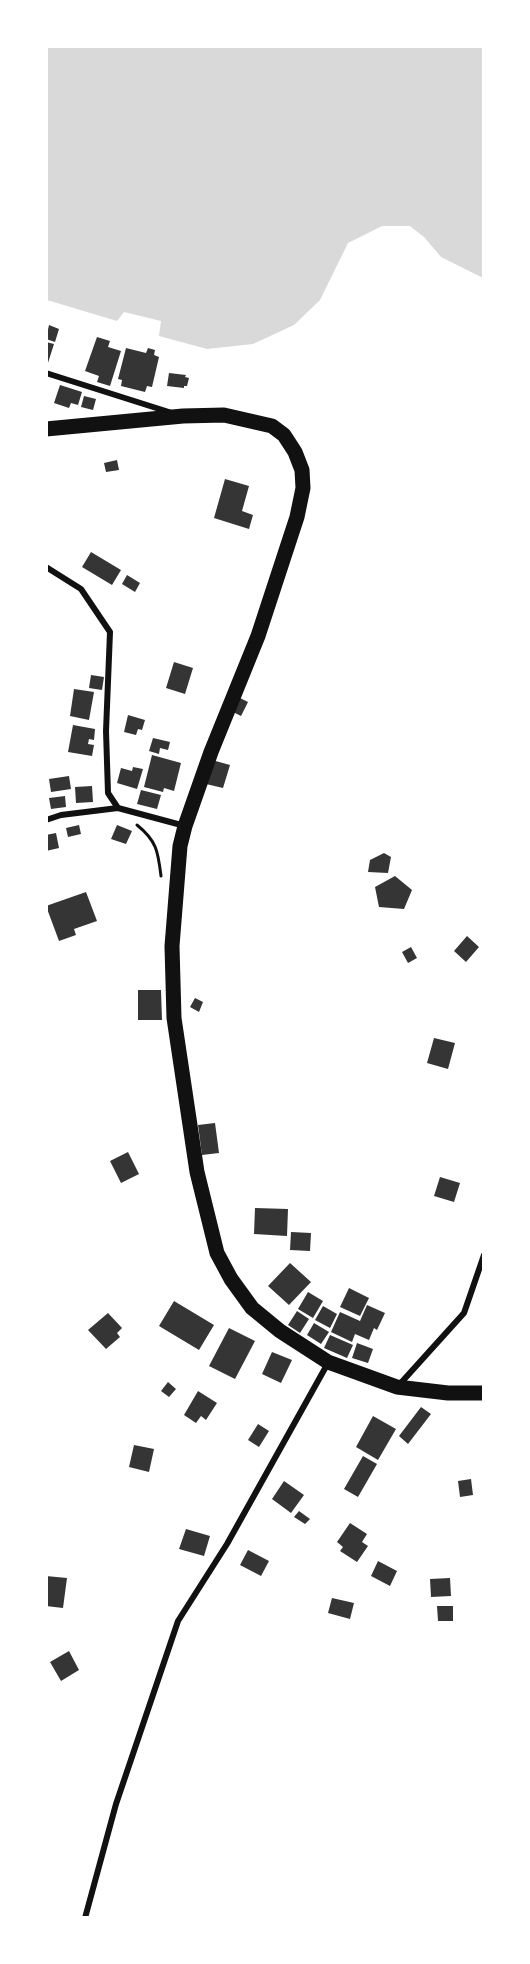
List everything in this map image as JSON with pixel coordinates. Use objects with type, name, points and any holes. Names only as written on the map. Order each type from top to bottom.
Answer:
[{"type":"main road","points":[[46,429],[183,416],[225,415],[272,426],[284,435],[295,452],[303,470],[303,488],[297,517],[258,636],[211,752],[180,846],[172,946],[174,1018],[197,1172],[217,1253],[231,1280],[252,1308],[289,1337],[328,1362],[397,1387],[448,1393],[483,1393]]},
{"type":"street","points":[[46,373],[183,416]]},
{"type":"street","points":[[46,567],[81,589],[110,632],[106,731],[108,793],[118,808]]},
{"type":"street","points":[[46,820],[61,815],[118,808],[185,826]]},
{"type":"street","points":[[397,1387],[464,1313],[483,1255]]},
{"type":"street","points":[[85,1917],[116,1804],[178,1621],[227,1544],[328,1362]]},
{"type":"path","points":[[118,808],[151,836],[159,858],[162,880]]},
{"type":"shaded area","points":[[46,47],[483,47],[483,278],[441,257],[424,237],[410,226],[382,226],[348,243],[320,300],[294,325],[253,344],[207,349],[159,336],[161,321],[124,312],[117,321],[47,300]]},
{"type":"building","points":[[49,325],[59,329],[55,342],[46,339]]},
{"type":"building","points":[[97,337],[110,341],[108,347],[121,351],[110,386],[97,382],[99,376],[85,371]]},
{"type":"building","points":[[46,342],[54,344],[47,366],[46,366]]},
{"type":"building","points":[[126,348],[146,353],[148,348],[155,350],[154,355],[159,357],[152,387],[147,386],[145,392],[121,386],[122,380],[118,379]]},
{"type":"building","points":[[169,373],[186,375],[185,377],[189,378],[187,386],[184,388],[167,386]]},
{"type":"building","points":[[60,385],[82,392],[78,405],[71,403],[69,408],[54,403]]},
{"type":"building","points":[[84,396],[96,399],[93,410],[81,407]]},
{"type":"building","points":[[117,460],[119,470],[106,472],[104,463]]},
{"type":"building","points":[[225,479],[249,486],[242,511],[253,515],[249,529],[214,518]]},
{"type":"building","points":[[91,552],[121,570],[112,585],[82,567]]},
{"type":"building","points":[[127,575],[140,583],[135,592],[122,584]]},
{"type":"building","points":[[174,662],[193,668],[185,694],[166,688]]},
{"type":"building","points":[[91,675],[104,677],[102,690],[89,688]]},
{"type":"building","points":[[74,689],[94,692],[89,720],[70,716]]},
{"type":"building","points":[[240,698],[248,702],[241,716],[233,712]]},
{"type":"building","points":[[128,715],[145,720],[142,730],[138,729],[136,735],[124,732]]},
{"type":"building","points":[[73,725],[95,729],[94,740],[89,739],[88,744],[94,745],[92,756],[68,752]]},
{"type":"building","points":[[153,738],[170,742],[168,750],[160,748],[159,754],[149,751]]},
{"type":"building","points":[[152,755],[181,763],[174,791],[164,788],[163,792],[144,787]]},
{"type":"building","points":[[212,760],[230,765],[223,788],[206,784]]},
{"type":"building","points":[[133,767],[143,769],[137,789],[117,783],[121,768],[132,771]]},
{"type":"building","points":[[69,776],[71,789],[51,792],[49,779]]},
{"type":"building","points":[[92,786],[93,802],[76,803],[75,787]]},
{"type":"building","points":[[141,790],[161,795],[157,809],[137,804]]},
{"type":"building","points":[[65,796],[66,807],[51,809],[49,798]]},
{"type":"building","points":[[79,825],[81,834],[68,837],[66,828]]},
{"type":"building","points":[[117,825],[132,831],[126,844],[111,839]]},
{"type":"building","points":[[56,833],[59,848],[46,851],[46,835]]},
{"type":"building","points":[[384,853],[391,857],[388,873],[368,872],[370,860]]},
{"type":"building","points":[[395,876],[412,890],[404,909],[379,907],[375,887]]},
{"type":"building","points":[[86,892],[97,921],[74,929],[76,935],[59,941],[46,906]]},
{"type":"building","points":[[467,936],[479,947],[466,962],[454,951]]},
{"type":"building","points":[[411,947],[417,958],[408,963],[402,952]]},
{"type":"building","points":[[138,990],[161,990],[162,1020],[138,1020]]},
{"type":"building","points":[[195,998],[203,1002],[199,1012],[190,1007]]},
{"type":"building","points":[[434,1038],[455,1043],[448,1069],[427,1063]]},
{"type":"building","points":[[215,1123],[219,1153],[202,1155],[198,1125]]},
{"type":"building","points":[[128,1152],[139,1174],[121,1183],[110,1161]]},
{"type":"building","points":[[440,1177],[460,1183],[454,1202],[434,1196]]},
{"type":"building","points":[[255,1208],[288,1209],[287,1236],[254,1234]]},
{"type":"building","points":[[291,1232],[311,1233],[310,1251],[290,1250]]},
{"type":"building","points":[[290,1263],[311,1282],[289,1305],[268,1286]]},
{"type":"building","points":[[349,1288],[369,1298],[360,1316],[340,1307]]},
{"type":"building","points":[[308,1292],[323,1301],[313,1318],[298,1309]]},
{"type":"building","points":[[174,1301],[214,1325],[199,1350],[159,1326]]},
{"type":"building","points":[[367,1305],[385,1313],[377,1330],[374,1328],[369,1340],[355,1334],[352,1342],[331,1332],[340,1312],[360,1321]]},
{"type":"building","points":[[323,1306],[337,1314],[330,1328],[315,1320]]},
{"type":"building","points":[[297,1311],[309,1319],[300,1333],[288,1325]]},
{"type":"building","points":[[108,1313],[122,1328],[117,1333],[120,1337],[106,1349],[88,1330]]},
{"type":"building","points":[[314,1323],[329,1332],[321,1344],[307,1335]]},
{"type":"building","points":[[229,1328],[255,1341],[235,1379],[209,1366]]},
{"type":"building","points":[[330,1335],[353,1345],[347,1358],[324,1348]]},
{"type":"building","points":[[357,1343],[373,1349],[368,1363],[352,1358]]},
{"type":"building","points":[[272,1352],[292,1360],[281,1383],[262,1374]]},
{"type":"building","points":[[168,1382],[176,1389],[169,1397],[161,1391]]},
{"type":"building","points":[[198,1391],[217,1403],[206,1420],[201,1416],[196,1423],[184,1415]]},
{"type":"building","points":[[421,1407],[431,1414],[408,1444],[399,1436]]},
{"type":"building","points":[[373,1416],[396,1429],[378,1460],[356,1447]]},
{"type":"building","points":[[258,1424],[269,1431],[259,1447],[248,1440]]},
{"type":"building","points":[[134,1445],[154,1449],[149,1472],[129,1467]]},
{"type":"building","points":[[363,1456],[377,1464],[358,1497],[344,1489]]},
{"type":"building","points":[[471,1479],[473,1495],[460,1497],[458,1481]]},
{"type":"building","points":[[284,1481],[304,1495],[291,1513],[272,1499]]},
{"type":"building","points":[[299,1511],[310,1519],[305,1524],[294,1517]]},
{"type":"building","points":[[350,1523],[367,1534],[362,1542],[368,1546],[357,1562],[340,1551],[343,1547],[337,1542]]},
{"type":"building","points":[[186,1529],[210,1536],[204,1556],[179,1549]]},
{"type":"building","points":[[248,1550],[269,1561],[261,1576],[240,1565]]},
{"type":"building","points":[[378,1561],[397,1571],[390,1586],[371,1576]]},
{"type":"building","points":[[46,1576],[67,1578],[63,1608],[46,1606]]},
{"type":"building","points":[[450,1578],[451,1596],[431,1597],[430,1579]]},
{"type":"building","points":[[332,1598],[354,1603],[350,1619],[328,1613]]},
{"type":"building","points":[[437,1606],[453,1606],[453,1621],[438,1621]]},
{"type":"building","points":[[69,1651],[79,1670],[61,1681],[50,1662]]}]
